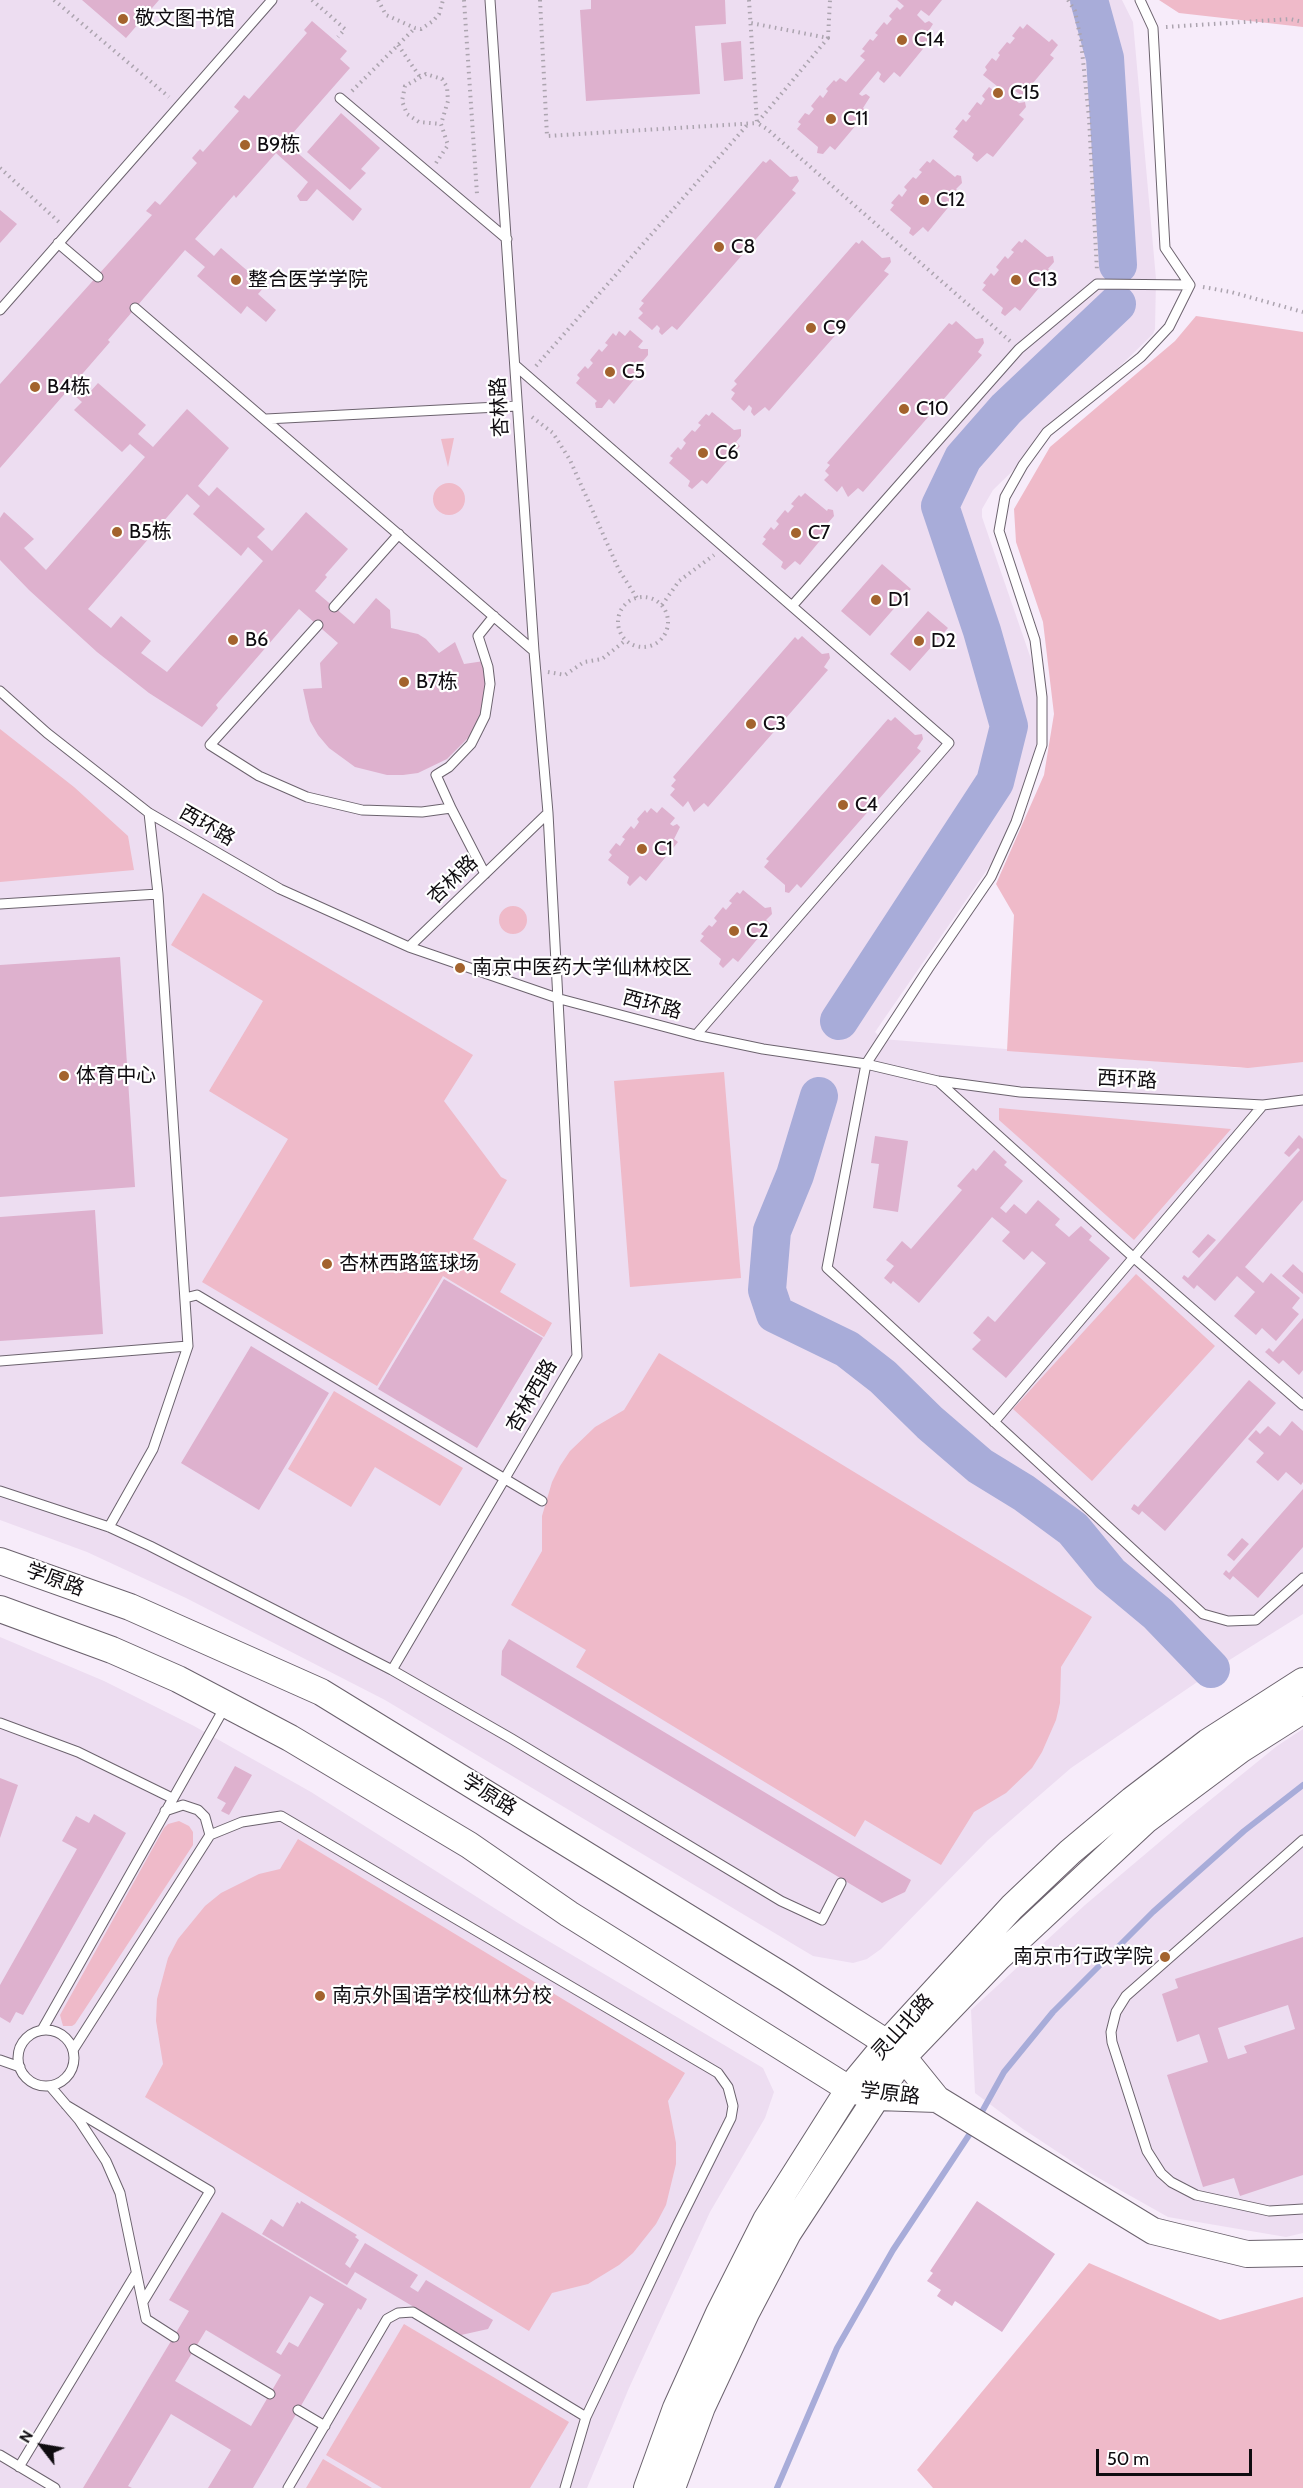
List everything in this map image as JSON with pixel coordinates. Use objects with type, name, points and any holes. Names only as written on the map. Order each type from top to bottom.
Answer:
[{"type":"street","name":"学原路","points":[[0,1561],[130,1607],[321,1692],[776,1971],[895,2050],[937,2099],[1153,2231],[1246,2254],[1303,2253]]},
{"type":"street","name":"学原路","points":[[0,1609],[112,1650],[227,1703],[290,1738],[469,1845],[569,1914],[849,2089],[878,2097],[937,2099]]},
{"type":"street","name":"灵山北路","points":[[672,2488],[702,2407],[751,2303],[788,2233],[878,2097],[895,2050],[1012,1907],[1070,1852],[1132,1800],[1208,1742],[1303,1681]]},
{"type":"street","name":"灵山北路","points":[[647,2488],[676,2408],[719,2313],[766,2220],[849,2089],[998,1959],[1146,1820],[1240,1750],[1303,1710]]},
{"type":"lane","points":[[0,310],[272,0]]},
{"type":"lane","name":"杏林路","points":[[490,0],[560,999]]},
{"type":"lane","points":[[1140,0],[1153,28],[1165,248],[1190,285]]},
{"type":"lane","points":[[342,99],[507,239]]},
{"type":"lane","points":[[58,243],[98,277]]},
{"type":"lane","points":[[792,606],[1019,349],[1097,284],[1190,285]]},
{"type":"lane","points":[[1190,285],[1169,327],[1141,357],[1047,432],[1023,465],[1005,497],[999,531],[1013,580],[1035,640],[1042,697],[1042,745],[1016,822],[991,877],[866,1064],[827,1268],[1203,1614],[1228,1621],[1256,1620],[1303,1578]]},
{"type":"lane","points":[[135,308],[534,651]]},
{"type":"lane","points":[[516,366],[949,743],[696,1035]]},
{"type":"lane","points":[[266,419],[517,406]]},
{"type":"lane","points":[[334,607],[399,534]]},
{"type":"lane","points":[[485,874],[436,776],[471,744],[485,716],[489,692],[489,667],[478,636],[494,616]]},
{"type":"lane","points":[[318,625],[210,745],[259,776],[283,788],[332,804],[392,812],[422,812],[451,808]]},
{"type":"lane","name":"西环路","points":[[0,691],[47,733],[149,813],[280,889],[409,947],[560,999],[696,1035],[763,1049],[866,1064],[938,1081],[1020,1092],[1263,1105],[1303,1100]]},
{"type":"lane","points":[[109,1527],[153,1449],[188,1346],[158,894],[149,813]]},
{"type":"lane","name":"杏林路","points":[[409,947],[548,813]]},
{"type":"lane","points":[[0,904],[158,894]]},
{"type":"lane","name":"杏林西路","points":[[392,1670],[577,1356],[560,999]]},
{"type":"lane","points":[[938,1081],[1133,1257],[1303,1405]]},
{"type":"lane","points":[[994,1422],[1263,1105]]},
{"type":"lane","points":[[185,1298],[197,1295],[542,1501]]},
{"type":"lane","points":[[0,1361],[188,1346]]},
{"type":"lane","points":[[0,1491],[109,1527],[150,1545],[392,1670],[512,1739],[781,1901],[822,1920],[841,1883]]},
{"type":"lane","points":[[227,1703],[42,2030],[25,2040],[18,2057],[20,2067],[31,2082],[50,2086],[59,2083],[72,2069],[73,2049],[210,1835],[242,1822],[281,1816],[708,2067],[723,2079],[731,2094],[731,2118],[586,2417],[565,2488]]},
{"type":"lane","points":[[0,1723],[78,1752],[172,1798]]},
{"type":"lane","points":[[164,1811],[183,1805],[198,1810],[205,1816],[210,1835]]},
{"type":"lane","points":[[1303,1840],[1126,1996],[1116,2012],[1111,2032],[1112,2042],[1147,2151],[1166,2178],[1183,2190],[1196,2195],[1269,2211],[1303,2209]]},
{"type":"lane","points":[[42,2030],[61,2034],[73,2049]]},
{"type":"lane","points":[[0,2060],[20,2067]]},
{"type":"lane","points":[[50,2086],[66,2104],[106,2161],[120,2193],[135,2275],[146,2319],[174,2337]]},
{"type":"lane","points":[[66,2104],[210,2191],[143,2302]]},
{"type":"lane","points":[[19,2467],[135,2275]]},
{"type":"lane","points":[[288,2488],[387,2319],[398,2313],[413,2312],[586,2417]]},
{"type":"lane","points":[[194,2349],[270,2394]]},
{"type":"lane","points":[[298,2410],[325,2426]]},
{"type":"lane","points":[[0,2455],[55,2488]]},
{"type":"path","points":[[54,0],[179,106]]},
{"type":"path","points":[[312,0],[345,29],[338,37]]},
{"type":"path","points":[[378,0],[386,15],[415,28],[426,27],[433,21],[439,14],[443,0]]},
{"type":"path","points":[[464,0],[478,214]]},
{"type":"path","points":[[540,0],[547,136],[757,123],[768,129],[1019,349]]},
{"type":"path","points":[[749,0],[757,123]]},
{"type":"path","points":[[757,123],[828,38],[830,0]]},
{"type":"path","points":[[1068,0],[1075,11],[1081,41],[1088,107],[1097,284]]},
{"type":"path","points":[[1153,28],[1290,19],[1303,22]]},
{"type":"path","points":[[751,23],[828,38]]},
{"type":"path","points":[[342,99],[415,28]]},
{"type":"path","points":[[398,45],[420,77]]},
{"type":"path","points":[[430,174],[448,146],[441,124],[448,101],[447,87],[442,80],[426,74],[405,86],[402,101],[407,114],[419,122],[441,124]]},
{"type":"path","points":[[527,375],[749,123]]},
{"type":"path","points":[[0,168],[69,231]]},
{"type":"path","points":[[1190,285],[1231,292],[1303,312]]},
{"type":"path","points":[[517,406],[554,433],[565,451],[619,570],[637,598]]},
{"type":"path","points":[[661,605],[679,581],[725,547]]},
{"type":"path","points":[[637,598],[654,600],[661,605],[668,620],[667,628],[658,642],[641,647],[626,640],[619,625],[619,616],[629,602],[637,598]]},
{"type":"path","points":[[536,669],[565,675],[584,662],[602,659],[626,640]]},
{"type":"shaded area","name":"南京中医药大学仙林校区","points":[[0,0],[1122,0],[1133,22],[1156,279],[1155,329],[1153,334],[993,490],[982,509],[982,517],[1031,659],[1043,710],[1044,742],[1000,851],[875,1032],[882,1039],[1241,1068],[1303,1059],[1303,1614],[1231,1659],[1071,1768],[988,1840],[881,1949],[867,1959],[853,1963],[813,1956],[385,1700],[186,1598],[87,1552],[0,1520]]},
{"type":"shaded area","points":[[1159,0],[1303,0],[1303,27],[1179,13]]},
{"type":"shaded area","points":[[1196,316],[1303,332],[1303,1062],[1248,1068],[1007,1051],[1014,915],[996,884],[1044,775],[1054,714],[1043,622],[1016,542],[1014,509],[1050,447],[1175,341]]},
{"type":"shaded area","points":[[454,438],[448,467],[441,439]]},
{"type":"shaded area","points":[[449,483],[460,488],[465,499],[460,510],[449,515],[438,510],[433,499],[438,488]]},
{"type":"shaded area","points":[[0,729],[74,787],[128,836],[134,870],[0,882]]},
{"type":"shaded area","points":[[203,893],[473,1055],[444,1101],[501,1177],[507,1180],[473,1239],[516,1264],[500,1292],[552,1323],[544,1337],[443,1276],[377,1386],[202,1282],[288,1139],[209,1091],[263,1001],[171,945]]},
{"type":"shaded area","points":[[513,906],[523,910],[527,920],[523,930],[513,934],[503,930],[499,920],[503,910]]},
{"type":"shaded area","points":[[724,1072],[741,1278],[630,1287],[614,1081]]},
{"type":"shaded area","points":[[999,1108],[1231,1129],[1134,1240],[999,1120]]},
{"type":"shaded area","points":[[1136,1274],[1215,1346],[1092,1481],[1013,1409]]},
{"type":"shaded area","points":[[659,1353],[1092,1617],[1061,1667],[1060,1703],[1056,1720],[1042,1752],[1032,1768],[1006,1793],[974,1812],[941,1865],[865,1820],[855,1837],[576,1667],[586,1650],[511,1605],[542,1551],[542,1516],[552,1482],[560,1466],[570,1451],[595,1427],[624,1410]]},
{"type":"shaded area","points":[[334,1391],[463,1468],[440,1506],[375,1467],[351,1507],[288,1469]]},
{"type":"shaded area","name":"南京外国语学校仙林分校","points":[[0,1637],[104,1681],[194,1726],[311,1792],[518,1923],[763,2068],[774,2092],[765,2118],[710,2212],[629,2388],[587,2488],[0,2488]]},
{"type":"shaded area","name":"南京市行政学院","points":[[1303,1729],[1303,2233],[1286,2237],[1168,2217],[1088,2172],[1023,2129],[975,2093],[971,2010],[1085,1905],[1277,1746]]},
{"type":"shaded area","points":[[179,1821],[189,1826],[193,1832],[193,1845],[75,2024],[63,2026],[60,2015],[164,1828],[168,1824]]},
{"type":"shaded area","points":[[298,1839],[685,2073],[668,2101],[676,2143],[676,2164],[666,2205],[656,2224],[633,2253],[619,2265],[588,2284],[552,2293],[529,2331],[145,2097],[163,2064],[156,2021],[157,1999],[168,1958],[178,1939],[205,1906],[221,1893],[259,1874],[280,1869]]},
{"type":"shaded area","points":[[1089,2263],[1220,2320],[1303,2297],[1303,2488],[933,2488],[917,2470]]},
{"type":"shaded area","points":[[404,2324],[569,2422],[530,2488],[382,2488],[326,2455]]},
{"type":"shaded area","points":[[323,2459],[372,2488],[306,2488]]},
{"type":"building","name":"敬文图书馆","points":[[82,0],[159,0],[126,38]]},
{"type":"building","points":[[591,0],[725,0],[726,24],[695,26],[700,94],[586,101],[580,10],[591,9]]},
{"type":"building","points":[[897,0],[942,0],[929,16],[921,10],[917,15],[925,23],[929,21],[933,24],[926,35],[931,39],[900,77],[894,72],[884,83],[879,79],[881,74],[878,71],[859,94],[862,96],[866,94],[870,97],[863,108],[867,112],[835,150],[830,146],[823,154],[817,153],[818,147],[797,129],[801,124],[798,122],[805,113],[809,115],[814,109],[811,106],[820,95],[823,98],[828,91],[826,89],[834,80],[836,82],[840,78],[846,82],[865,60],[860,56],[865,51],[862,49],[870,39],[873,41],[878,35],[875,33],[884,22],[887,25],[892,19],[889,16],[897,7],[900,10],[904,6]]},
{"type":"building","points":[[312,21],[347,51],[340,59],[350,68],[285,142],[362,209],[353,221],[317,189],[307,201],[300,201],[297,196],[308,182],[276,153],[195,239],[214,256],[221,248],[265,286],[258,294],[276,310],[266,322],[247,306],[241,314],[197,276],[205,267],[185,250],[77,380],[90,392],[98,383],[146,425],[138,434],[153,447],[187,409],[229,448],[198,486],[209,496],[217,487],[265,529],[257,537],[272,551],[306,512],[348,549],[325,575],[327,577],[315,591],[354,624],[376,598],[390,610],[391,628],[418,634],[439,653],[455,642],[464,664],[484,661],[486,677],[483,708],[469,737],[447,759],[418,773],[387,775],[355,767],[329,748],[318,735],[310,721],[303,689],[322,688],[320,663],[338,643],[299,609],[216,705],[218,708],[202,727],[149,693],[97,652],[29,590],[0,560],[0,518],[4,512],[34,539],[24,548],[46,570],[145,457],[130,444],[122,452],[74,410],[82,402],[68,390],[0,468],[0,384],[152,215],[146,211],[155,201],[160,205],[197,163],[192,158],[200,149],[203,152],[239,111],[234,107],[244,95],[249,99],[307,33],[304,30]],"holes":[[[187,494],[200,506],[193,514],[241,556],[248,547],[263,561],[167,672],[141,653],[151,641],[121,616],[111,628],[88,609]]]},
{"type":"building","name":"C15","points":[[1027,24],[1049,42],[1052,39],[1058,45],[1050,55],[1054,58],[1022,96],[1014,90],[1009,95],[1019,103],[1025,102],[1026,107],[1019,115],[1024,119],[993,157],[987,153],[977,162],[972,158],[974,154],[953,137],[958,131],[955,129],[963,119],[966,122],[971,116],[968,114],[977,102],[981,105],[985,99],[982,96],[989,87],[993,90],[997,86],[983,75],[987,70],[985,67],[992,58],[996,61],[1000,55],[998,53],[1007,42],[1010,44],[1015,38],[1012,36],[1020,26],[1023,29]]},
{"type":"building","points":[[741,41],[743,79],[724,81],[721,43]]},
{"type":"building","points":[[341,113],[380,148],[361,169],[366,173],[350,190],[307,152]]},
{"type":"building","name":"C8","points":[[770,159],[790,177],[797,176],[799,181],[792,190],[796,193],[677,330],[672,326],[662,335],[657,325],[652,330],[638,318],[643,313],[639,309],[644,303],[641,301],[763,161],[766,163]]},
{"type":"building","name":"C12","points":[[933,159],[955,177],[961,176],[962,183],[956,189],[960,193],[928,232],[923,227],[913,236],[909,233],[911,228],[890,210],[894,205],[891,203],[899,194],[902,197],[907,190],[904,187],[913,177],[916,179],[922,172],[919,170],[927,161],[930,163]]},
{"type":"building","points":[[0,210],[17,224],[0,243]]},
{"type":"building","name":"C13","points":[[1025,239],[1047,257],[1053,256],[1054,262],[1048,269],[1052,272],[1020,311],[1015,307],[1005,316],[1001,313],[1003,308],[982,290],[986,285],[983,283],[991,273],[994,276],[999,270],[996,267],[1005,256],[1008,259],[1014,252],[1011,250],[1019,241],[1022,243]]},
{"type":"building","name":"C9","points":[[862,240],[882,258],[890,257],[891,262],[884,271],[889,274],[769,411],[765,407],[754,416],[749,405],[744,411],[731,399],[735,393],[731,390],[737,384],[734,381],[856,242],[859,244]]},
{"type":"building","name":"C10","points":[[956,321],[976,339],[983,338],[984,343],[978,352],[982,355],[863,492],[858,488],[848,497],[842,486],[837,492],[824,480],[829,475],[825,471],[830,465],[827,463],[949,323],[952,325]]},
{"type":"building","name":"C5","points":[[630,330],[643,341],[638,347],[648,349],[648,355],[642,362],[646,365],[614,404],[609,399],[602,408],[596,408],[597,401],[576,383],[580,378],[577,375],[585,366],[588,369],[593,363],[590,360],[599,349],[602,352],[608,345],[605,343],[613,333],[616,336],[619,331],[625,336]]},
{"type":"building","name":"C6","points":[[712,412],[734,430],[741,429],[741,436],[736,442],[740,446],[707,484],[702,480],[692,489],[688,486],[690,481],[669,463],[673,458],[670,456],[678,447],[681,450],[686,443],[683,440],[692,430],[695,432],[701,425],[698,423],[706,414],[709,416]]},
{"type":"building","name":"C7","points":[[805,493],[827,511],[828,509],[833,510],[834,516],[828,523],[832,526],[800,565],[795,561],[785,570],[781,567],[783,562],[762,544],[766,539],[763,537],[771,527],[774,530],[779,524],[776,521],[785,510],[788,513],[794,506],[791,504],[799,495],[801,497]]},
{"type":"building","name":"D1","points":[[882,564],[911,589],[870,636],[841,611]]},
{"type":"building","name":"D2","points":[[928,611],[948,628],[910,671],[890,654]]},
{"type":"building","name":"C3","points":[[802,636],[822,654],[829,653],[830,658],[824,667],[828,670],[708,807],[704,803],[694,812],[688,801],[683,807],[670,795],[675,789],[671,786],[676,780],[673,777],[795,637],[798,640]]},
{"type":"building","name":"C4","points":[[895,717],[915,735],[922,734],[923,739],[917,748],[921,751],[801,888],[797,884],[789,893],[785,892],[785,885],[764,867],[769,861],[766,859],[888,719],[891,721]]},
{"type":"building","name":"C1","points":[[662,807],[675,818],[670,824],[673,826],[677,824],[680,827],[674,839],[678,842],[646,881],[640,876],[630,886],[627,883],[629,877],[608,860],[612,855],[609,852],[616,843],[620,846],[625,839],[622,837],[631,826],[634,829],[639,822],[637,819],[645,810],[647,813],[651,808],[657,813]]},
{"type":"building","name":"C2","points":[[743,890],[765,908],[771,907],[772,914],[766,920],[770,924],[738,962],[733,958],[723,968],[719,964],[721,959],[700,941],[704,936],[701,934],[709,925],[712,927],[717,921],[714,918],[723,907],[726,910],[732,903],[729,901],[737,892],[740,894]]},
{"type":"building","name":"体育中心","points":[[120,957],[135,1187],[0,1197],[0,965]]},
{"type":"building","points":[[1299,1135],[1303,1139],[1303,1200],[1245,1267],[1263,1283],[1271,1273],[1300,1298],[1292,1308],[1299,1314],[1276,1341],[1262,1328],[1256,1335],[1234,1316],[1255,1292],[1237,1276],[1215,1301],[1197,1285],[1194,1289],[1182,1278],[1184,1275],[1188,1278],[1300,1150],[1298,1148],[1289,1157],[1284,1153]]},
{"type":"building","points":[[875,1136],[908,1141],[898,1212],[873,1208],[879,1164],[871,1163]]},
{"type":"building","points":[[994,1150],[1007,1162],[1004,1165],[1023,1181],[1000,1208],[1006,1213],[1014,1204],[1026,1214],[1038,1200],[1060,1219],[1055,1225],[1069,1237],[1081,1226],[1092,1236],[1089,1240],[1110,1258],[1006,1378],[972,1349],[981,1340],[973,1333],[988,1316],[995,1322],[1046,1263],[1032,1251],[1024,1260],[1002,1241],[1010,1232],[992,1217],[919,1303],[893,1281],[891,1284],[884,1278],[894,1266],[886,1260],[902,1241],[911,1249],[962,1190],[957,1186],[973,1168],[976,1171]]},
{"type":"building","points":[[95,1210],[103,1334],[0,1341],[0,1217]]},
{"type":"building","points":[[1208,1234],[1216,1240],[1199,1258],[1192,1252]]},
{"type":"building","points":[[1293,1264],[1303,1273],[1303,1294],[1282,1276]]},
{"type":"building","points":[[444,1279],[543,1338],[477,1448],[378,1389]]},
{"type":"building","points":[[1303,1318],[1303,1370],[1299,1375],[1283,1360],[1279,1364],[1265,1352],[1269,1348],[1273,1352]]},
{"type":"building","points":[[251,1346],[329,1393],[259,1510],[181,1463]]},
{"type":"building","points":[[1249,1380],[1276,1403],[1165,1531],[1142,1511],[1139,1515],[1131,1509],[1134,1504],[1138,1507]]},
{"type":"building","points":[[1292,1421],[1303,1431],[1303,1482],[1301,1485],[1286,1472],[1278,1481],[1256,1462],[1264,1453],[1248,1439],[1256,1430],[1260,1434],[1268,1426],[1280,1436]]},
{"type":"building","points":[[1303,1489],[1303,1547],[1258,1598],[1233,1576],[1230,1580],[1223,1574],[1226,1570],[1229,1573]]},
{"type":"building","points":[[1242,1538],[1249,1544],[1234,1561],[1227,1555]]},
{"type":"building","points":[[509,1639],[911,1880],[905,1892],[882,1903],[501,1675],[502,1651]]},
{"type":"building","points":[[235,1766],[252,1775],[229,1815],[221,1811],[226,1803],[217,1798]]},
{"type":"building","points":[[0,1778],[18,1785],[0,1838]]},
{"type":"building","points":[[94,1814],[126,1833],[23,2015],[16,2012],[10,2023],[0,2017],[0,1985],[77,1849],[62,1841],[76,1816],[89,1823]]},
{"type":"building","points":[[1303,1937],[1303,2175],[1240,2196],[1234,2178],[1203,2187],[1167,2075],[1208,2062],[1199,2034],[1177,2042],[1162,1994],[1178,1988],[1175,1979]],"holes":[[[1288,2005],[1295,2029],[1244,2046],[1247,2053],[1228,2059],[1218,2028]]]},
{"type":"building","points":[[301,2201],[357,2235],[355,2237],[359,2240],[345,2264],[350,2268],[365,2243],[418,2275],[410,2287],[418,2292],[426,2280],[493,2320],[488,2329],[461,2335],[355,2272],[347,2285],[262,2234],[271,2219],[283,2227],[297,2202],[300,2204]]},
{"type":"building","points":[[977,2201],[1055,2254],[1002,2332],[955,2301],[952,2306],[937,2296],[941,2290],[927,2281],[933,2273],[930,2271]]},
{"type":"building","points":[[222,2212],[367,2299],[361,2310],[358,2308],[253,2488],[208,2488],[231,2450],[171,2414],[128,2486],[132,2488],[83,2488],[189,2311],[169,2300]],"holes":[[[310,2296],[324,2304],[298,2347],[289,2342],[281,2355],[276,2352]],[[206,2330],[281,2375],[251,2426],[175,2381]]]},
{"type":"waterway","points":[[1089,0],[1105,58],[1118,265]]},
{"type":"waterway","points":[[839,1021],[995,782],[1009,726],[982,631],[940,506],[963,458],[1006,409],[1117,304]]},
{"type":"waterway","points":[[819,1096],[795,1175],[772,1231],[767,1290],[775,1314],[847,1349],[883,1377],[930,1423],[980,1466],[1024,1493],[1073,1529],[1110,1574],[1158,1614],[1211,1669]]},
{"type":"waterway","points":[[979,2117],[1004,2072],[1053,2012],[1153,1912],[1244,1831],[1303,1785]]},
{"type":"waterway","points":[[777,2488],[837,2348],[893,2250],[973,2129]]},
{"type":"place","name":"敬文图书馆","points":[[123,19]]},
{"type":"place","name":"C14","points":[[902,40]]},
{"type":"place","name":"C15","points":[[998,93]]},
{"type":"place","name":"C11","points":[[831,119]]},
{"type":"place","name":"B9栋","points":[[245,145]]},
{"type":"place","name":"C12","points":[[924,200]]},
{"type":"place","name":"C8","points":[[719,247]]},
{"type":"place","name":"整合医学学院","points":[[236,280]]},
{"type":"place","name":"C13","points":[[1016,280]]},
{"type":"place","name":"C9","points":[[811,328]]},
{"type":"place","name":"C5","points":[[610,372]]},
{"type":"place","name":"B4栋","points":[[35,387]]},
{"type":"place","name":"C10","points":[[904,409]]},
{"type":"place","name":"C6","points":[[703,453]]},
{"type":"place","name":"B5栋","points":[[117,532]]},
{"type":"place","name":"C7","points":[[796,533]]},
{"type":"place","name":"D1","points":[[876,600]]},
{"type":"place","name":"B6","points":[[233,640]]},
{"type":"place","name":"D2","points":[[919,641]]},
{"type":"place","name":"B7栋","points":[[404,682]]},
{"type":"place","name":"C3","points":[[751,724]]},
{"type":"place","name":"C4","points":[[843,805]]},
{"type":"place","name":"C1","points":[[642,849]]},
{"type":"place","name":"C2","points":[[734,931]]},
{"type":"place","name":"南京中医药大学仙林校区","points":[[460,968]]},
{"type":"place","name":"体育中心","points":[[64,1076]]},
{"type":"place","name":"杏林西路篮球场","points":[[327,1264]]},
{"type":"place","name":"南京市行政学院","points":[[1165,1957]]},
{"type":"place","name":"南京外国语学校仙林分校","points":[[320,1996]]}]
